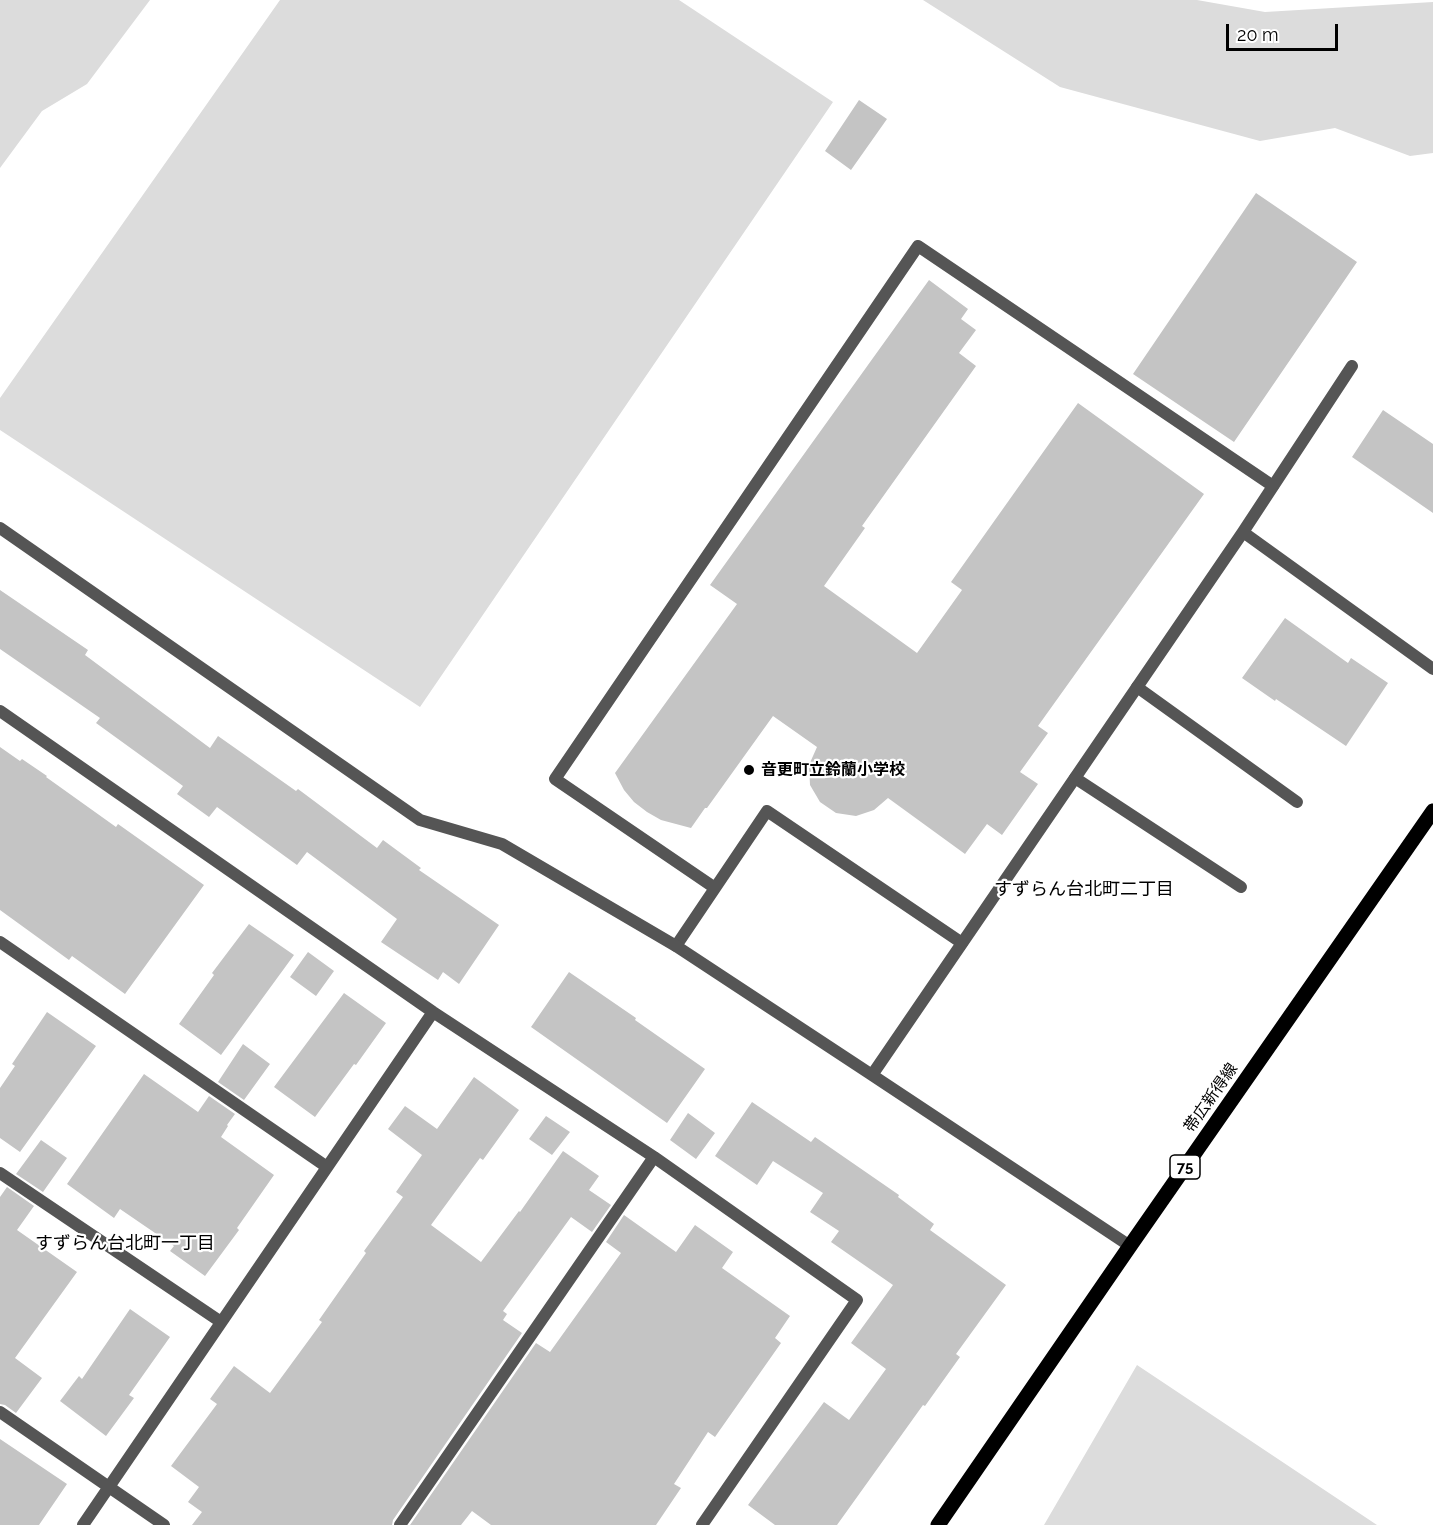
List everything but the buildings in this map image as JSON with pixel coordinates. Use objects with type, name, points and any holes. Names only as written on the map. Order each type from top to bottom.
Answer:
[{"type":"main road","name":"帯広新得線","points":[[938,1525],[1433,811]]},
{"type":"street","points":[[715,888],[555,779],[918,246],[1273,486]]},
{"type":"street","points":[[872,1075],[1243,532],[1352,366]]},
{"type":"street","points":[[0,528],[420,820],[502,844],[676,946],[1130,1246]]},
{"type":"street","points":[[1243,532],[1433,669]]},
{"type":"street","points":[[1137,687],[1298,802]]},
{"type":"street","points":[[0,711],[433,1012],[654,1158],[857,1300],[702,1525]]},
{"type":"street","points":[[1075,778],[1241,887]]},
{"type":"street","points":[[676,946],[767,811],[962,943]]},
{"type":"street","points":[[0,942],[327,1167]]},
{"type":"street","points":[[82,1525],[433,1012]]},
{"type":"street","points":[[400,1525],[654,1158]]},
{"type":"street","points":[[0,1173],[221,1322]]},
{"type":"street","points":[[0,1412],[164,1525]]},
{"type":"shaded area","points":[[0,0],[150,0],[87,84],[42,111],[0,168]]},
{"type":"shaded area","points":[[280,0],[679,0],[833,102],[420,707],[0,430],[0,398]]},
{"type":"shaded area","points":[[923,0],[1197,0],[1265,12],[1433,2],[1433,153],[1410,156],[1335,128],[1260,141],[1060,87]]},
{"type":"shaded area","points":[[1137,1365],[1377,1525],[1044,1525]]},
{"type":"place","name":"音更町立鈴蘭小学校","points":[[749,770]]},
{"type":"district","name":"すずらん台北町二丁目","points":[[1084,890]]},
{"type":"district","name":"すずらん台北町一丁目","points":[[125,1244]]}]
